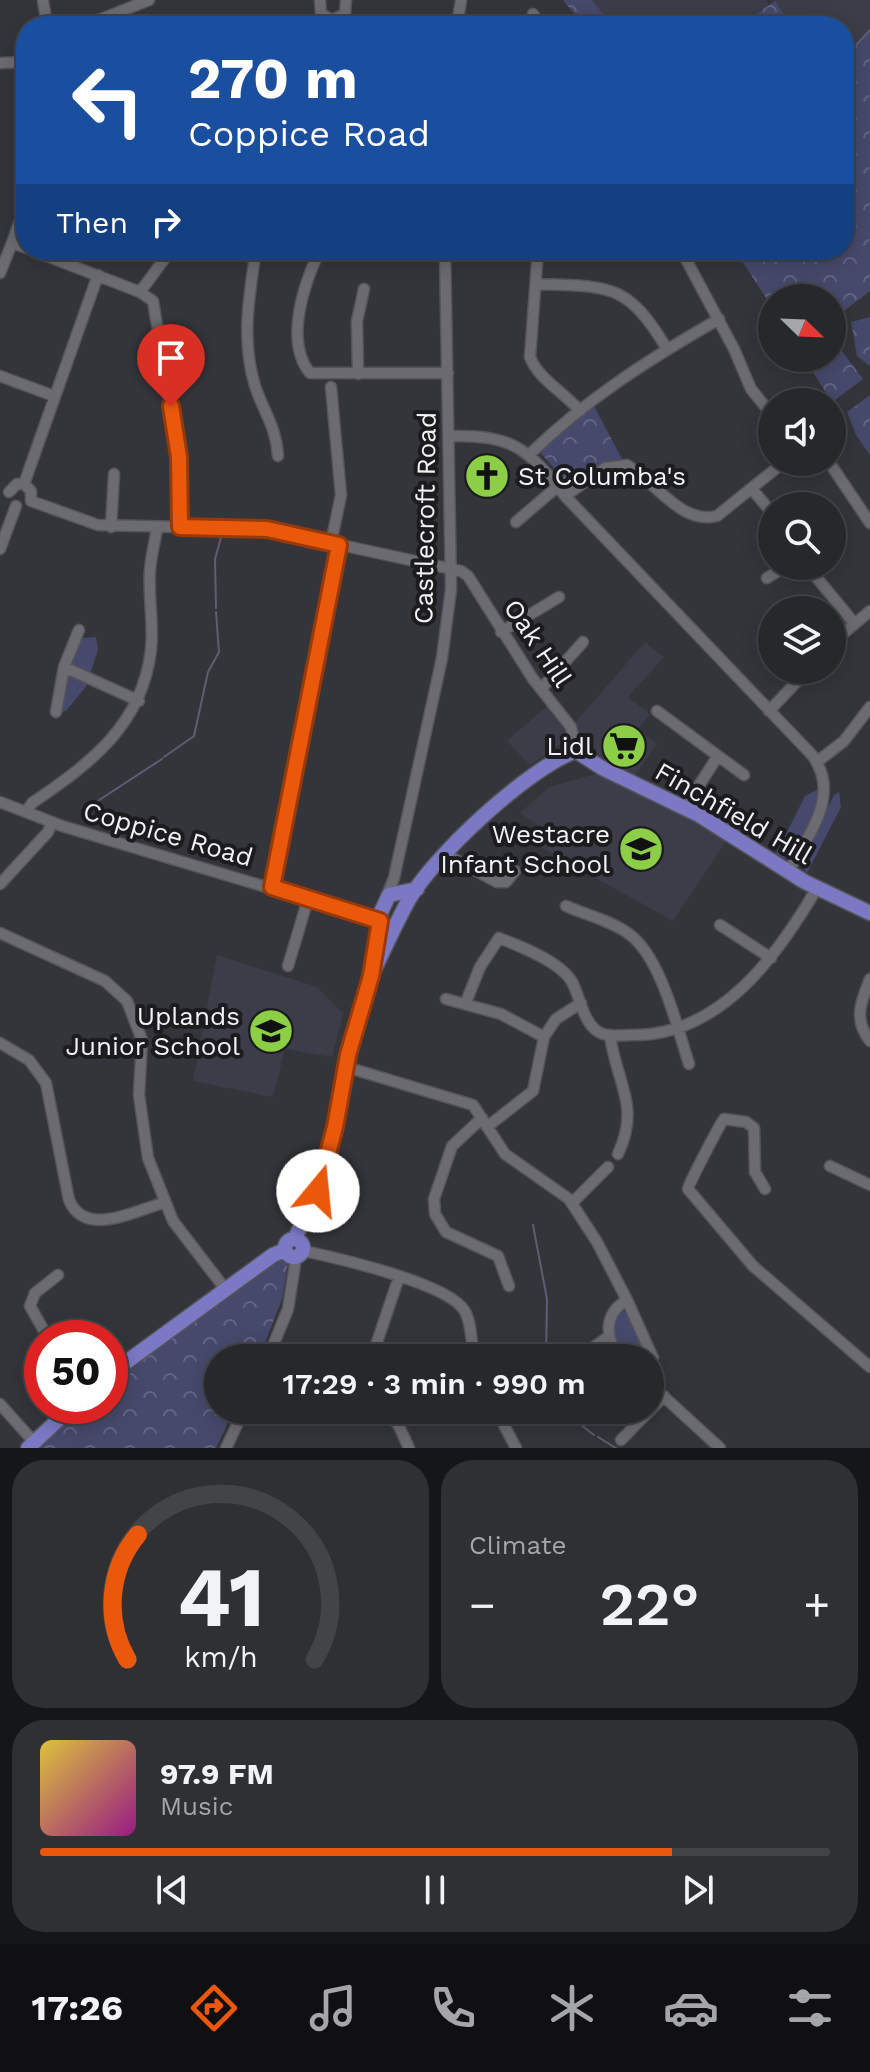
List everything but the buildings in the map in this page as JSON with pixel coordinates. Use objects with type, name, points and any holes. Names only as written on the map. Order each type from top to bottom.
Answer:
[{"type":"main road","name":"Finchfield Hill","points":[[576,751],[602,768],[685,807],[817,888],[870,913]]},
{"type":"main road","points":[[128,1361],[273,1255],[295,1249],[329,1158],[346,1067],[371,976],[379,913],[417,889],[445,854],[542,768],[576,751]]},
{"type":"main road","points":[[371,976],[397,923],[403,897]]},
{"type":"main road","points":[[379,913],[386,926],[397,923]]},
{"type":"main road","points":[[31,1445],[54,1424]]},
{"type":"street","points":[[106,16],[149,0]]},
{"type":"street","points":[[0,273],[16,232]]},
{"type":"street","points":[[12,243],[16,244]]},
{"type":"street","points":[[58,260],[140,292],[153,301],[159,321],[179,457],[180,527]]},
{"type":"street","points":[[140,292],[164,260]]},
{"type":"street","points":[[255,260],[245,335],[255,384],[275,429],[278,456]]},
{"type":"street","points":[[315,260],[300,306],[301,357],[310,373],[448,373]]},
{"type":"street","name":"Castlecroft Road","points":[[379,913],[394,878],[442,658],[451,569],[445,260]]},
{"type":"street","points":[[538,260],[530,357],[539,372],[564,392],[580,411]]},
{"type":"street","points":[[687,260],[758,398]]},
{"type":"street","points":[[24,484],[98,275]]},
{"type":"street","points":[[537,284],[602,287],[618,293],[643,311],[667,349]]},
{"type":"street","points":[[358,374],[357,321],[364,289]]},
{"type":"street","points":[[530,454],[580,411],[667,349],[719,319]]},
{"type":"street","points":[[0,376],[54,396]]},
{"type":"street","points":[[272,887],[335,544],[341,495],[331,387]]},
{"type":"street","points":[[450,436],[501,439],[530,454],[565,496],[817,762],[825,777],[824,803],[788,872]]},
{"type":"street","points":[[565,496],[605,468],[620,465],[640,472],[695,517],[717,516],[767,476]]},
{"type":"street","points":[[111,527],[114,474]]},
{"type":"street","points":[[838,476],[870,523]]},
{"type":"street","points":[[16,506],[4,490],[17,484],[24,484],[31,491],[31,501]]},
{"type":"street","points":[[516,522],[558,486]]},
{"type":"street","points":[[752,489],[758,496]]},
{"type":"street","points":[[16,506],[31,501],[83,521],[111,527],[247,527],[424,560],[451,569]]},
{"type":"street","points":[[0,549],[16,506]]},
{"type":"street","points":[[26,812],[32,803],[89,759],[123,725],[139,701],[151,647],[150,570],[157,528]]},
{"type":"street","name":"Oak Hill","points":[[451,569],[468,576],[501,632],[571,727],[576,751]]},
{"type":"street","points":[[819,580],[854,623]]},
{"type":"street","points":[[501,632],[562,595]]},
{"type":"street","points":[[846,630],[870,611]]},
{"type":"street","points":[[56,712],[64,667],[79,630]]},
{"type":"street","points":[[541,689],[581,640],[595,652]]},
{"type":"street","points":[[64,667],[139,701]]},
{"type":"street","points":[[769,711],[795,684]]},
{"type":"street","points":[[817,762],[844,741],[870,707]]},
{"type":"street","points":[[657,711],[744,775]]},
{"type":"street","points":[[685,807],[718,756]]},
{"type":"street","name":"Coppice Road","points":[[0,802],[52,822],[308,899],[379,913]]},
{"type":"street","points":[[0,884],[48,832],[52,822]]},
{"type":"street","points":[[445,854],[497,882],[506,882],[515,871]]},
{"type":"street","points":[[394,878],[403,897]]},
{"type":"street","points":[[468,997],[480,967],[499,938],[563,971],[594,1028],[610,1035],[645,1035],[677,1028],[737,992],[771,958],[817,888]]},
{"type":"street","points":[[288,966],[308,899]]},
{"type":"street","points":[[570,912],[623,930],[640,943],[654,965],[689,1064]]},
{"type":"street","points":[[709,934],[720,922],[771,958]]},
{"type":"street","points":[[0,933],[105,981],[127,1001],[141,1032],[142,1132],[163,1203],[226,1290]]},
{"type":"street","points":[[870,979],[859,1012],[862,1027],[870,1041]]},
{"type":"street","points":[[446,999],[501,1014],[544,1037]]},
{"type":"street","points":[[509,1286],[501,1253],[446,1232],[435,1214],[434,1199],[452,1146],[533,1091],[544,1037],[556,1019],[581,1003]]},
{"type":"street","points":[[610,1035],[614,1064],[629,1109],[627,1133],[618,1154]]},
{"type":"street","points":[[0,1043],[20,1053],[43,1077],[49,1091],[69,1200],[78,1214],[96,1221],[163,1203]]},
{"type":"street","points":[[346,1067],[473,1105],[505,1154],[572,1203],[597,1242],[647,1344]]},
{"type":"street","points":[[765,1189],[755,1172],[754,1128],[746,1122],[724,1119],[716,1126],[706,1158],[691,1176],[688,1189],[753,1266],[870,1367]]},
{"type":"street","points":[[837,1165],[870,1185]]},
{"type":"street","points":[[572,1203],[608,1167]]},
{"type":"street","points":[[274,1344],[288,1309],[295,1249],[437,1290],[460,1304],[467,1315],[472,1344]]},
{"type":"street","points":[[376,1344],[399,1277]]},
{"type":"street","points":[[38,1320],[30,1306],[35,1293],[55,1280]]},
{"type":"street","points":[[612,1344],[608,1337],[611,1317],[627,1300]]},
{"type":"street","points":[[598,1344],[608,1337]]},
{"type":"street","points":[[664,1396],[720,1448]]},
{"type":"street","points":[[0,1404],[31,1445]]},
{"type":"street","points":[[226,1448],[237,1424]]},
{"type":"street","points":[[398,1424],[409,1448]]},
{"type":"street","points":[[503,1424],[516,1448]]},
{"type":"street","points":[[622,1434],[633,1424]]},
{"type":"shaded area","points":[[592,0],[766,0],[769,5],[753,16],[605,16]]},
{"type":"shaded area","points":[[774,0],[870,0],[870,30],[854,47],[854,16],[785,16]]},
{"type":"shaded area","points":[[645,642],[664,657],[628,697],[650,714],[638,730],[657,744],[635,775],[591,751],[575,729],[576,722]]},
{"type":"shaded area","points":[[547,706],[570,737],[530,765],[507,741]]},
{"type":"shaded area","name":"Westacre Infant School","points":[[596,774],[611,778],[728,838],[673,921],[542,848],[548,832],[520,813],[549,787]]},
{"type":"shaded area","name":"Uplands Junior School","points":[[217,955],[317,987],[343,1013],[332,1057],[285,1049],[273,1097],[193,1081]]},
{"type":"green space","points":[[563,0],[592,0],[605,16],[576,16]]},
{"type":"green space","points":[[775,1],[785,16],[753,16]]},
{"type":"green space","points":[[870,30],[870,291],[846,309],[846,284],[758,285],[741,260],[854,260],[854,47]]},
{"type":"green space","points":[[870,317],[870,366],[857,356],[851,322]]},
{"type":"green space","points":[[846,357],[863,379],[846,392],[846,388],[823,388],[813,372],[846,372]]},
{"type":"green space","points":[[870,395],[870,455],[856,435],[847,412]]},
{"type":"green space","points":[[594,406],[622,459],[607,463],[572,488],[537,449]]},
{"type":"green space","points":[[96,637],[98,649],[91,672],[72,666],[70,662],[81,638]]},
{"type":"green space","points":[[69,672],[89,683],[66,711],[61,712],[65,674]]},
{"type":"green space","points":[[823,787],[820,802],[792,857],[786,859],[776,854],[805,796]]},
{"type":"green space","points":[[839,792],[841,807],[807,873],[800,862],[834,795]]},
{"type":"green space","points":[[282,1259],[288,1263],[282,1299],[264,1344],[204,1344],[204,1424],[227,1424],[216,1448],[33,1448],[58,1424],[128,1424],[128,1365],[271,1260]]},
{"type":"green space","points":[[620,1311],[628,1312],[643,1344],[618,1344],[612,1334]]},
{"type":"waterway","points":[[854,47],[870,30]]},
{"type":"waterway","points":[[216,608],[215,559],[222,534]]},
{"type":"waterway","points":[[164,757],[194,736],[208,672],[219,652],[216,612]]},
{"type":"waterway","points":[[90,806],[162,759]]},
{"type":"waterway","points":[[533,1225],[547,1299],[546,1344]]},
{"type":"waterway","points":[[580,1424],[594,1435]]},
{"type":"waterway","points":[[598,1437],[616,1448]]},
{"type":"place","name":"St Columba's","points":[[487,476]]},
{"type":"place","name":"Lidl","points":[[624,746]]},
{"type":"place","name":"Westacre Infant School","points":[[641,849]]},
{"type":"place","name":"Uplands Junior School","points":[[271,1031]]},
{"type":"route","points":[[171,406],[179,457],[180,527],[267,529],[339,545],[272,887],[380,921],[371,976],[348,1055],[329,1158],[318,1191]]}]
